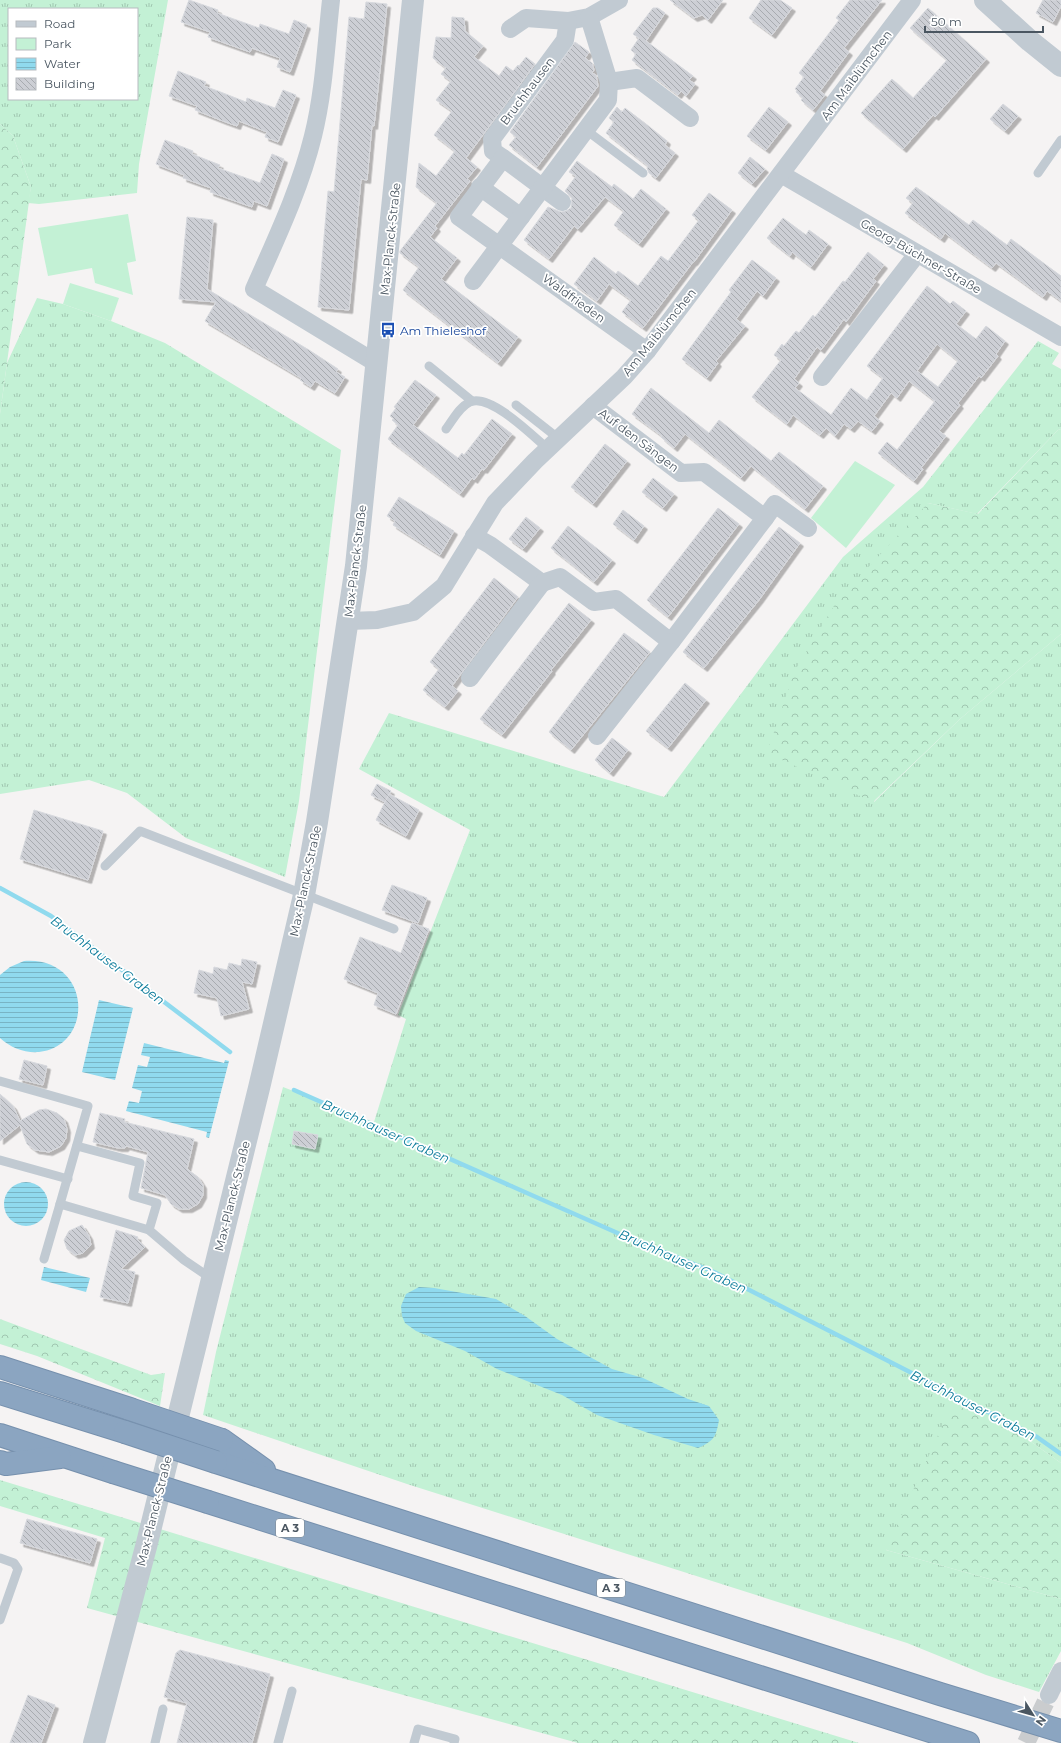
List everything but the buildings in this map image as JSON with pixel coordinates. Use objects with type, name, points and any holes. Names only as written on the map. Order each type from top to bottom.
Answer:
[{"type":"highway","points":[[0,1367],[222,1440],[281,1483]]},
{"type":"highway","name":"A 3","points":[[0,1392],[925,1689],[1061,1731]]},
{"type":"highway","name":"A 3","points":[[0,1435],[968,1743]]},
{"type":"highway","points":[[0,1462],[6,1464],[67,1456]]},
{"type":"street","points":[[331,0],[320,92],[313,135],[305,163],[280,229],[254,289],[376,363]]},
{"type":"street","name":"Max-Planck-Straße","points":[[94,1743],[147,1543],[304,895],[317,822],[356,566],[414,0]]},
{"type":"street","points":[[510,29],[526,18],[568,21],[589,17],[618,0]]},
{"type":"street","name":"Am Maiblümchen","points":[[348,621],[377,620],[414,612],[444,586],[495,504],[553,444],[624,377],[647,351],[912,0]]},
{"type":"street","points":[[985,0],[1030,41],[1061,66]]},
{"type":"street","points":[[473,281],[608,100],[609,82],[589,17]]},
{"type":"street","name":"Bruchhausen","points":[[503,158],[493,151],[492,139],[566,40],[568,21]]},
{"type":"street","points":[[609,82],[637,78],[690,118]]},
{"type":"street","points":[[503,158],[562,202]]},
{"type":"street","name":"Waldfrieden","points":[[503,158],[459,217],[647,351]]},
{"type":"street","name":"Georg-Büchner-Straße","points":[[781,174],[1061,337]]},
{"type":"street","points":[[480,187],[522,217]]},
{"type":"street","points":[[822,377],[917,254]]},
{"type":"street","name":"Auf den Sängen","points":[[593,406],[681,473],[704,472],[765,518]]},
{"type":"street","points":[[597,736],[775,504],[808,528]]},
{"type":"street","points":[[474,536],[490,545],[542,583]]},
{"type":"street","points":[[470,678],[542,583],[560,577],[594,602],[616,599],[670,642]]},
{"type":"street","points":[[1050,1695],[1061,1671]]},
{"type":"lane","points":[[586,130],[643,173]]},
{"type":"lane","points":[[1038,173],[1061,140]]},
{"type":"lane","points":[[429,366],[472,401]]},
{"type":"lane","points":[[446,429],[463,406],[472,401],[480,401],[500,409],[553,444]]},
{"type":"lane","points":[[516,405],[553,444]]},
{"type":"lane","points":[[105,866],[140,831],[242,869],[304,895],[394,929]]},
{"type":"lane","points":[[0,1081],[88,1106],[44,1259]]},
{"type":"lane","points":[[77,1146],[140,1163],[132,1196],[157,1203],[149,1230]]},
{"type":"lane","points":[[0,1160],[68,1179]]},
{"type":"lane","points":[[60,1204],[149,1230],[184,1260],[212,1279]]},
{"type":"lane","points":[[0,1558],[14,1563],[18,1569],[0,1620]]},
{"type":"lane","points":[[278,1743],[292,1691]]},
{"type":"lane","points":[[155,1743],[163,1709]]},
{"type":"lane","points":[[414,1743],[418,1729],[455,1739],[454,1743]]},
{"type":"green space","points":[[0,0],[168,0],[139,164],[137,193],[39,204],[28,203],[31,187],[13,136],[0,124]]},
{"type":"green space","points":[[0,124],[13,136],[31,187],[0,414]]},
{"type":"green space","points":[[128,214],[136,261],[127,263],[133,295],[95,283],[92,268],[48,276],[38,228]]},
{"type":"green space","points":[[70,283],[119,298],[111,321],[63,304]]},
{"type":"green space","points":[[37,298],[63,304],[111,321],[165,343],[341,450],[299,801],[285,877],[186,838],[127,793],[89,780],[0,794],[0,414],[7,363]]},
{"type":"green space","points":[[1038,341],[1059,353],[1052,364],[1061,369],[1061,429],[1058,430],[977,514],[928,503],[874,802],[960,719],[1061,634],[1061,1463],[1027,1439],[886,1550],[1061,1599],[1061,1651],[1039,1692],[986,1675],[907,1643],[407,1484],[203,1415],[216,1352],[283,1087],[374,1122],[406,1019],[398,1015],[470,830],[359,769],[389,713],[664,797],[843,557],[923,487]]},
{"type":"green space","points":[[1061,429],[1061,634],[960,719],[873,802],[767,753],[794,672],[837,601],[928,503],[978,514],[1058,430]]},
{"type":"green space","points":[[855,461],[895,485],[846,548],[811,518]]},
{"type":"green space","points":[[0,1319],[151,1375],[165,1373],[160,1406],[37,1356],[0,1344]]},
{"type":"green space","points":[[954,1400],[1027,1439],[1061,1463],[1061,1599],[886,1550]]},
{"type":"green space","points":[[0,1480],[859,1743],[578,1743],[87,1608],[105,1538],[0,1506]]},
{"type":"water","points":[[24,961],[46,963],[63,972],[73,986],[78,1002],[77,1019],[70,1034],[57,1046],[39,1052],[28,1052],[18,1049],[9,1045],[0,1038],[0,975],[10,967]]},
{"type":"water","points":[[99,1000],[133,1008],[115,1080],[82,1072]]},
{"type":"water","points":[[144,1043],[224,1063],[225,1060],[229,1061],[209,1138],[206,1137],[207,1132],[126,1111],[129,1101],[139,1103],[142,1091],[132,1088],[138,1065],[147,1067],[150,1057],[141,1055]]},
{"type":"water","points":[[26,1182],[38,1186],[44,1192],[48,1204],[44,1216],[38,1222],[26,1226],[14,1222],[8,1216],[4,1204],[8,1192],[14,1186]]},
{"type":"water","points":[[44,1267],[90,1278],[86,1292],[41,1280]]},
{"type":"water","points":[[419,1287],[434,1288],[496,1299],[525,1316],[557,1339],[612,1369],[643,1378],[688,1399],[709,1406],[719,1420],[717,1431],[711,1441],[698,1448],[654,1435],[597,1415],[562,1395],[497,1369],[465,1351],[416,1331],[405,1323],[402,1316],[401,1306],[406,1294]]},
{"type":"waterway","name":"Bruchhauser Graben","points":[[0,888],[51,916],[230,1052]]},
{"type":"waterway","name":"Bruchhauser Graben","points":[[294,1090],[622,1235],[714,1272],[1037,1437],[1061,1454]]},
{"type":"tunnel","points":[[1026,1743],[1049,1695]]},
{"type":"place","name":"Am Thieleshof","points":[[388,330]]}]
